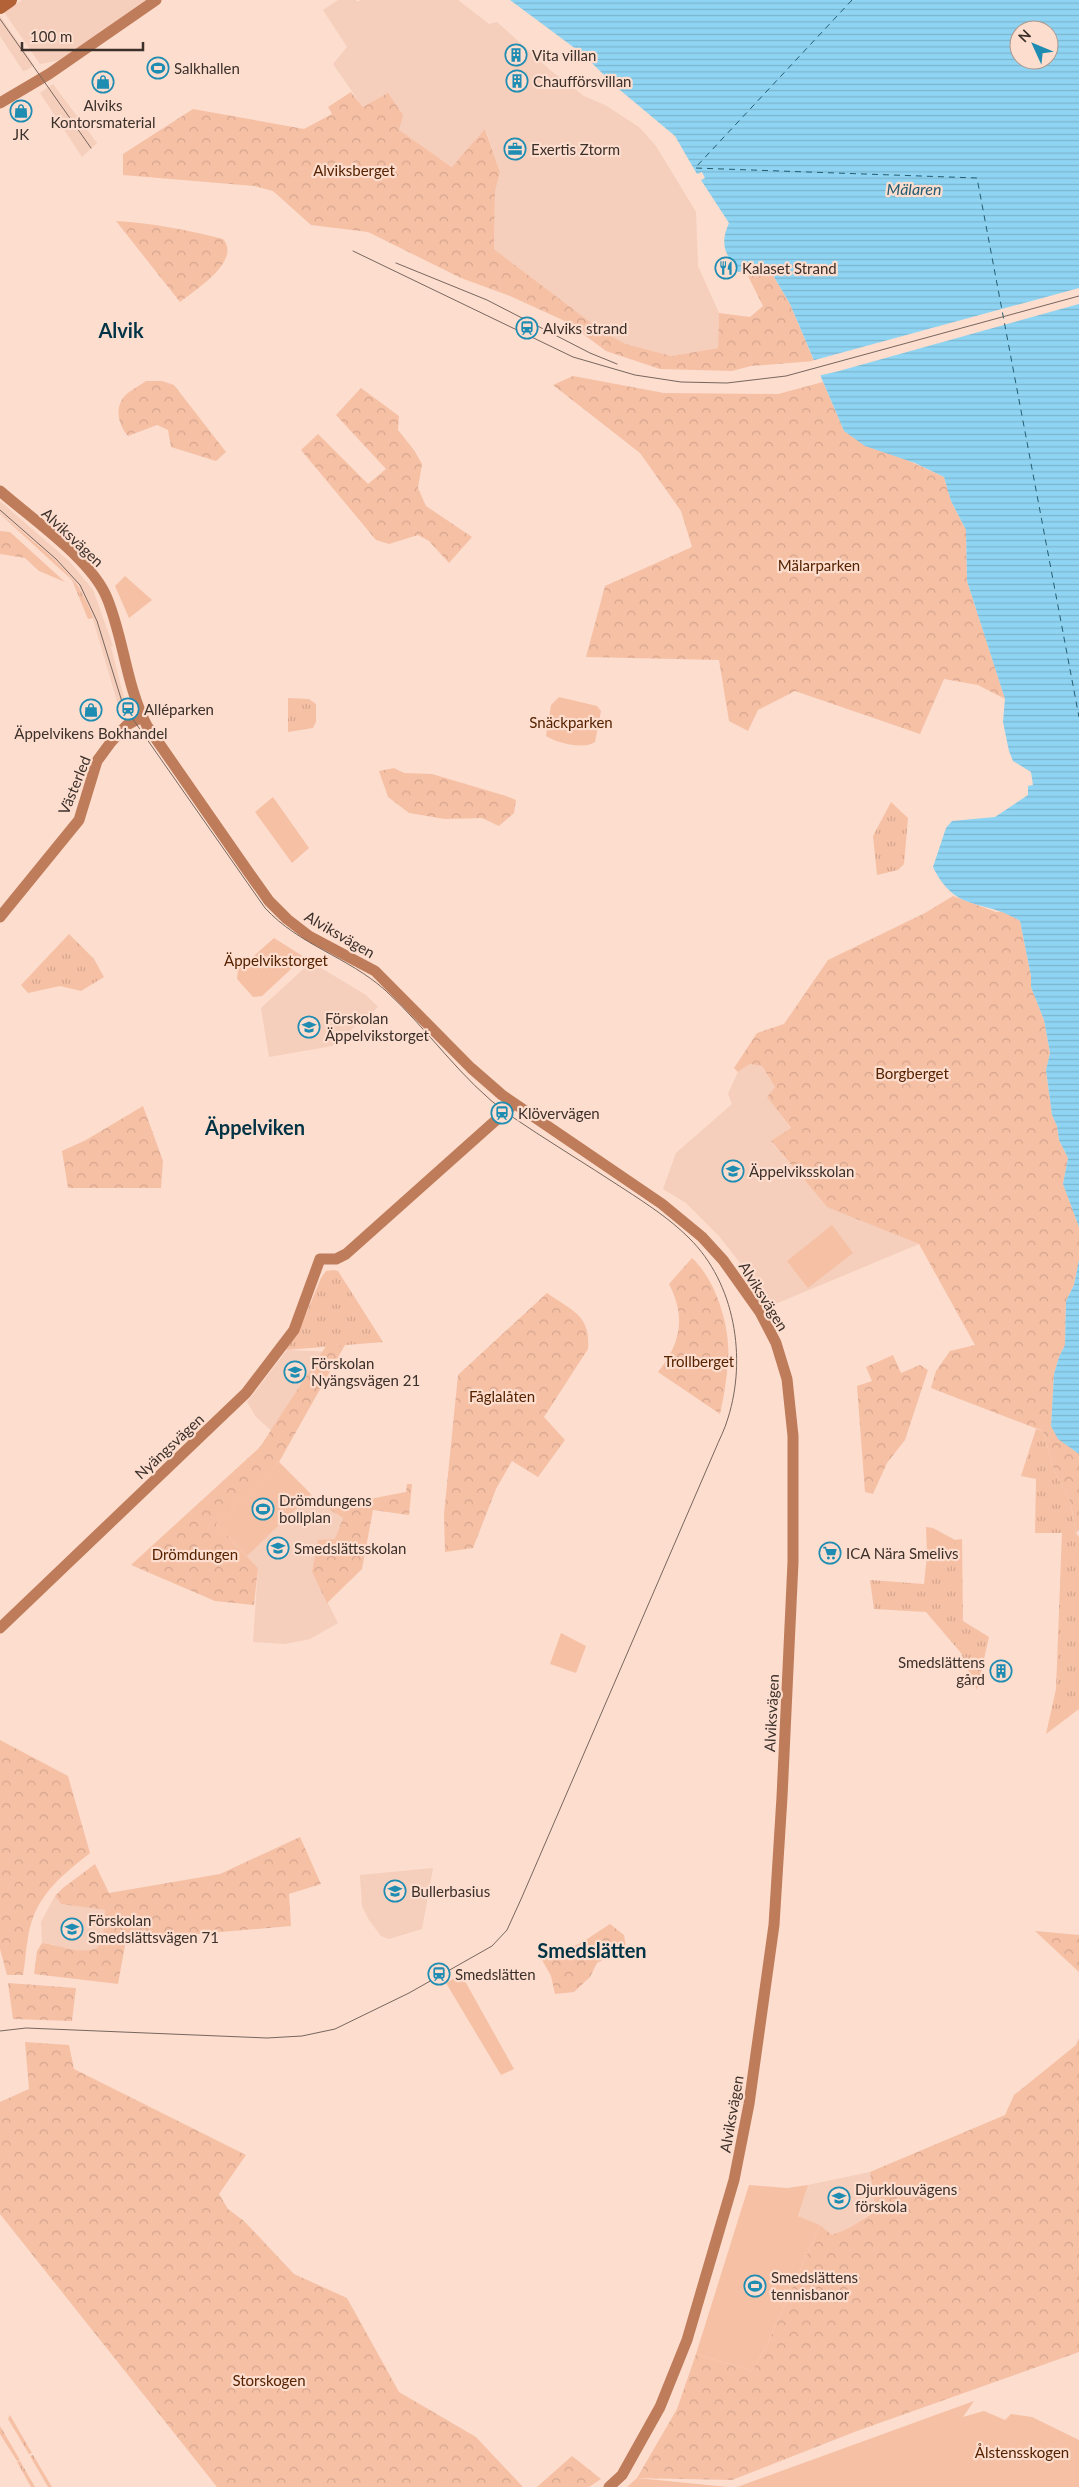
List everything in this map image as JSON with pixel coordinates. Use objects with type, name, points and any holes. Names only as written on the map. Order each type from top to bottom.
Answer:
[{"type":"street","points":[[0,103],[49,74],[156,0]]},
{"type":"street","name":"Alviksvägen","points":[[0,491],[88,569],[102,588],[142,716],[247,870],[278,910],[309,936],[375,971],[471,1068],[514,1104],[662,1204],[693,1228],[713,1248],[760,1312],[772,1334],[785,1370],[791,1408],[792,1599],[776,1905],[750,2095],[734,2180],[687,2340],[660,2407],[622,2475],[609,2487]]},
{"type":"street","name":"Västerled","points":[[0,917],[79,820],[97,762],[111,742],[127,726],[142,716]]},
{"type":"street","name":"Nyängsvägen","points":[[0,1628],[246,1393],[294,1330],[320,1259],[336,1259],[346,1254],[514,1104]]},
{"type":"shaded area","points":[[22,0],[148,0],[60,60],[40,64],[4,12]]},
{"type":"shaded area","name":"Alviks strand","points":[[338,0],[356,0],[357,2],[361,0],[458,0],[489,24],[497,22],[550,70],[584,96],[605,105],[639,127],[656,146],[696,212],[698,266],[719,313],[718,348],[673,356],[626,344],[602,332],[494,249],[495,192],[500,172],[486,130],[453,167],[363,107],[333,64],[347,47],[323,10]]},
{"type":"shaded area","points":[[0,16],[34,65],[27,70],[23,71],[0,36]]},
{"type":"shaded area","points":[[53,84],[97,143],[82,157],[40,93]]},
{"type":"shaded area","points":[[0,501],[70,562],[93,590],[113,646],[111,647],[126,706],[119,708],[90,609],[85,598],[64,570],[0,514]]},
{"type":"shaded area","name":"Förskolan Äppelvikstorget","points":[[311,962],[366,995],[378,1007],[332,1046],[269,1057],[261,1008]]},
{"type":"shaded area","name":"Äppelviksskolan","points":[[750,1064],[762,1066],[775,1087],[767,1097],[791,1129],[771,1142],[826,1206],[919,1244],[773,1305],[719,1236],[686,1203],[663,1189],[676,1153],[732,1104],[728,1094],[738,1072]]},
{"type":"shaded area","name":"Förskolan Nyängsvägen 21","points":[[287,1350],[332,1352],[275,1434],[256,1417],[247,1402]]},
{"type":"shaded area","name":"Smedslättsskolan","points":[[279,1462],[318,1502],[343,1518],[335,1540],[312,1572],[338,1623],[310,1639],[285,1644],[253,1642],[258,1568],[216,1524]]},
{"type":"shaded area","name":"Bullerbasius","points":[[433,1868],[422,1929],[389,1939],[381,1936],[369,1920],[362,1906],[360,1875]]},
{"type":"shaded area","name":"Förskolan Smedslättsvägen 71","points":[[55,1896],[61,1904],[105,1910],[103,1936],[97,1948],[84,1951],[67,1950],[53,1944],[42,1943],[41,1922]]},
{"type":"shaded area","name":"Djurklouvägens förskola","points":[[870,2172],[876,2210],[849,2228],[832,2235],[820,2225],[798,2216],[808,2185]]},
{"type":"green space","name":"Alviksberget","points":[[351,92],[363,107],[388,93],[403,115],[399,130],[452,167],[485,129],[500,172],[495,192],[494,249],[603,332],[626,344],[672,356],[718,348],[719,313],[750,317],[763,306],[748,276],[767,265],[790,304],[814,361],[751,366],[732,371],[660,369],[606,351],[567,322],[510,296],[461,278],[368,232],[311,225],[273,191],[254,186],[123,175],[123,154],[193,109],[304,129],[332,114],[328,107]]},
{"type":"green space","points":[[116,221],[170,227],[223,239],[227,248],[226,256],[222,265],[205,283],[180,302]]},
{"type":"green space","name":"Mälarparken","points":[[573,376],[664,393],[778,394],[823,382],[844,431],[944,477],[951,501],[966,530],[967,581],[1005,699],[978,685],[944,679],[920,734],[795,691],[758,710],[748,731],[729,721],[719,660],[586,657],[605,586],[692,547],[681,511],[640,453],[553,385]]},
{"type":"green space","points":[[146,381],[162,381],[174,385],[226,452],[216,461],[171,447],[168,430],[157,425],[128,436],[119,418],[120,403],[127,394]]},
{"type":"green space","points":[[361,388],[399,416],[398,430],[414,450],[422,464],[418,488],[426,506],[472,537],[449,563],[429,541],[418,535],[389,544],[376,540],[301,450],[318,434],[368,484],[386,469],[336,415]]},
{"type":"green space","points":[[0,514],[41,548],[67,573],[78,587],[87,602],[93,618],[88,619],[72,580]]},
{"type":"green space","points":[[0,531],[10,532],[65,582],[39,571],[25,558],[0,554]]},
{"type":"green space","points":[[125,576],[152,600],[129,618],[115,586]]},
{"type":"green space","name":"Snäckparken","points":[[559,697],[597,706],[601,711],[595,742],[584,745],[570,745],[546,736],[551,705]]},
{"type":"green space","points":[[288,698],[309,699],[316,704],[316,722],[313,728],[288,732]]},
{"type":"green space","points":[[394,768],[404,773],[432,774],[506,796],[516,800],[514,813],[499,826],[482,818],[445,819],[409,813],[388,797],[379,771]]},
{"type":"green space","points":[[273,797],[309,848],[292,863],[255,812]]},
{"type":"green space","points":[[891,802],[908,818],[904,864],[898,870],[877,875],[873,836]]},
{"type":"green space","name":"Borgberget","points":[[953,896],[996,912],[1005,911],[1020,921],[1031,976],[1031,987],[1044,1020],[1050,1053],[1046,1070],[1052,1115],[1057,1126],[1059,1140],[1068,1158],[1063,1184],[1079,1227],[1079,1260],[1074,1285],[1066,1301],[1065,1345],[1054,1374],[1051,1426],[1067,1445],[1079,1454],[1079,1530],[1076,1533],[1071,1504],[1054,1470],[1043,1431],[931,1388],[936,1371],[950,1351],[975,1345],[919,1244],[827,1207],[771,1141],[791,1128],[767,1097],[775,1087],[762,1066],[750,1064],[738,1072],[734,1068],[757,1033],[784,1024],[828,960],[925,913]]},
{"type":"green space","points":[[69,934],[94,959],[104,977],[81,991],[60,986],[28,993],[21,985]]},
{"type":"green space","name":"Äppelvikstorget","points":[[274,938],[304,957],[262,996],[253,997],[237,979],[238,970]]},
{"type":"green space","points":[[143,1106],[163,1161],[161,1188],[68,1188],[62,1151],[86,1140]]},
{"type":"green space","points":[[832,1225],[853,1253],[808,1288],[787,1261]]},
{"type":"green space","name":"Trollberget","points":[[692,1258],[701,1267],[715,1292],[727,1334],[728,1367],[720,1414],[658,1372],[672,1351],[678,1330],[678,1308],[669,1284]]},
{"type":"green space","points":[[326,1271],[338,1271],[383,1342],[286,1350],[301,1326],[321,1278]]},
{"type":"green space","name":"Fåglalåten","points":[[547,1293],[578,1315],[583,1321],[588,1338],[588,1349],[544,1417],[565,1440],[538,1477],[512,1461],[496,1489],[473,1548],[445,1552],[444,1514],[458,1375]]},
{"type":"green space","name":"Drömdungen","points":[[345,1345],[279,1462],[216,1524],[258,1568],[254,1605],[215,1601],[131,1565],[260,1447],[326,1346]]},
{"type":"green space","points":[[893,1355],[901,1373],[920,1365],[928,1370],[905,1440],[887,1463],[873,1494],[865,1492],[857,1386],[872,1381],[866,1367]]},
{"type":"green space","points":[[1036,1429],[1043,1431],[1054,1470],[1071,1504],[1076,1533],[1079,1537],[1079,1709],[1046,1734],[1056,1689],[1062,1533],[1035,1533],[1036,1479],[1021,1476]]},
{"type":"green space","name":"Drömdungens bollplan","points":[[279,1462],[311,1494],[247,1556],[216,1524]]},
{"type":"green space","points":[[407,1484],[412,1484],[409,1515],[373,1510],[362,1569],[327,1603],[312,1572],[318,1540],[335,1539],[343,1518],[318,1502],[341,1499],[348,1503],[406,1492]]},
{"type":"green space","points":[[926,1527],[933,1528],[955,1540],[955,1557],[927,1556]]},
{"type":"green space","points":[[962,1539],[963,1621],[989,1637],[977,1690],[961,1653],[926,1612],[874,1609],[870,1580],[924,1584],[927,1556],[954,1557],[955,1540]]},
{"type":"green space","points":[[561,1633],[586,1646],[576,1673],[550,1664]]},
{"type":"green space","points":[[0,1740],[68,1776],[90,1853],[54,1884],[40,1902],[29,1930],[23,1975],[7,1975],[0,1949]]},
{"type":"green space","points":[[300,1837],[321,1884],[289,1894],[291,1926],[126,1940],[118,1984],[34,1974],[37,1951],[42,1943],[75,1950],[97,1948],[103,1936],[105,1910],[61,1904],[55,1896],[95,1864],[109,1893],[220,1874]]},
{"type":"green space","points":[[610,1924],[624,1935],[626,1947],[597,1963],[590,1977],[574,1992],[555,1994],[551,1976],[542,1960],[581,1943]]},
{"type":"green space","points":[[1035,1931],[1079,1935],[1079,1972]]},
{"type":"green space","points":[[461,1974],[514,2069],[501,2075],[446,1983]]},
{"type":"green space","points":[[8,1983],[76,1988],[72,2021],[13,2019]]},
{"type":"green space","points":[[1079,2038],[1079,2352],[857,2431],[732,2480],[637,2478],[677,2409],[696,2354],[752,2371],[766,2347],[820,2225],[832,2235],[849,2228],[876,2211],[870,2172],[1005,2115],[1014,2095],[1076,2045]]},
{"type":"green space","name":"Storskogen","points":[[25,2042],[69,2045],[74,2069],[246,2155],[219,2194],[228,2209],[244,2221],[294,2274],[347,2298],[399,2392],[476,2437],[523,2487],[217,2487],[0,2214],[0,2102],[29,2089]]},
{"type":"green space","name":"Smedslättens tennisbanor","points":[[749,2185],[787,2188],[808,2185],[798,2216],[820,2225],[766,2347],[752,2371],[696,2354]]},
{"type":"green space","name":"Ålstensskogen","points":[[974,2401],[963,2417],[984,2411],[1005,2420],[1011,2414],[1032,2417],[1079,2440],[1079,2487],[737,2487]]},
{"type":"green space","points":[[10,2415],[32,2453],[29,2454],[8,2419]]},
{"type":"green space","points":[[0,2426],[20,2460],[17,2461],[0,2434]]},
{"type":"green space","points":[[33,2455],[52,2487],[48,2487],[30,2456]]},
{"type":"green space","points":[[572,2456],[601,2479],[589,2487],[537,2487]]},
{"type":"green space","points":[[20,2461],[35,2487],[31,2487],[17,2462]]},
{"type":"green space","points":[[637,2478],[728,2487],[627,2487]]},
{"type":"water","name":"Mälaren","points":[[510,0],[1079,0],[1079,1227],[1063,1184],[1068,1158],[1059,1140],[1057,1126],[1052,1115],[1046,1070],[1050,1053],[1044,1020],[1031,987],[1031,976],[1020,921],[994,909],[961,899],[942,882],[933,867],[946,828],[952,821],[995,817],[1028,795],[1028,786],[1033,785],[1031,772],[1013,761],[1009,751],[1003,722],[1005,699],[967,581],[966,530],[951,501],[944,477],[915,463],[865,446],[844,431],[790,304],[767,265],[738,272],[725,249],[724,237],[729,223],[701,180],[705,178],[702,172],[697,174],[675,136],[614,85],[584,55]]},
{"type":"water","points":[[1079,1260],[1079,1454],[1058,1439],[1051,1426],[1054,1374],[1065,1345],[1066,1301],[1074,1285]]},
{"type":"pier","points":[[1079,288],[1079,304],[839,371],[818,376],[811,361]]},
{"type":"ferry route","points":[[852,0],[695,168],[977,178],[1079,717]]},
{"type":"tram line","points":[[0,19],[91,148]]},
{"type":"tram line","points":[[353,251],[573,357],[635,375],[681,382],[727,383],[786,376],[1079,296]]},
{"type":"tram line","points":[[396,263],[487,300],[590,353],[617,364]]},
{"type":"tram line","points":[[0,510],[56,559],[80,585],[97,621],[123,705],[265,908],[293,932],[355,968],[385,990],[491,1101],[650,1206],[674,1224],[705,1256],[717,1277],[727,1299],[733,1322],[736,1347],[734,1395],[724,1430],[522,1897],[507,1930],[492,1946],[409,1993],[335,2029],[302,2036],[267,2038],[26,2028],[0,2031]]},
{"type":"place","name":"Vita villan","points":[[516,55]]},
{"type":"place","name":"Salkhallen","points":[[158,68]]},
{"type":"place","name":"Chaufförsvillan","points":[[517,81]]},
{"type":"place","name":"Alviks Kontorsmaterial","points":[[103,82]]},
{"type":"place","name":"JK","points":[[21,111]]},
{"type":"place","name":"Exertis Ztorm","points":[[515,149]]},
{"type":"place","name":"Kalaset Strand","points":[[726,268]]},
{"type":"place","name":"Alviks strand","points":[[527,328]]},
{"type":"place","name":"Alléparken","points":[[128,709]]},
{"type":"place","name":"Äppelvikens Bokhandel","points":[[91,710]]},
{"type":"place","name":"Förskolan Äppelvikstorget","points":[[309,1027]]},
{"type":"place","name":"Klövervägen","points":[[502,1113]]},
{"type":"place","name":"Äppelviksskolan","points":[[733,1171]]},
{"type":"place","name":"Förskolan Nyängsvägen 21","points":[[295,1372]]},
{"type":"place","name":"Drömdungens bollplan","points":[[263,1509]]},
{"type":"place","name":"Smedslättsskolan","points":[[278,1548]]},
{"type":"place","name":"ICA Nära Smelivs","points":[[830,1553]]},
{"type":"place","name":"Smedslättens gård","points":[[1001,1671]]},
{"type":"place","name":"Bullerbasius","points":[[395,1891]]},
{"type":"place","name":"Förskolan Smedslättsvägen 71","points":[[72,1929]]},
{"type":"place","name":"Smedslätten","points":[[439,1974]]},
{"type":"place","name":"Djurklouvägens förskola","points":[[839,2198]]},
{"type":"place","name":"Smedslättens tennisbanor","points":[[755,2286]]},
{"type":"district","name":"Alvik","points":[[121,330]]},
{"type":"district","name":"Äppelviken","points":[[255,1127]]},
{"type":"district","name":"Smedslätten","points":[[592,1950]]}]
